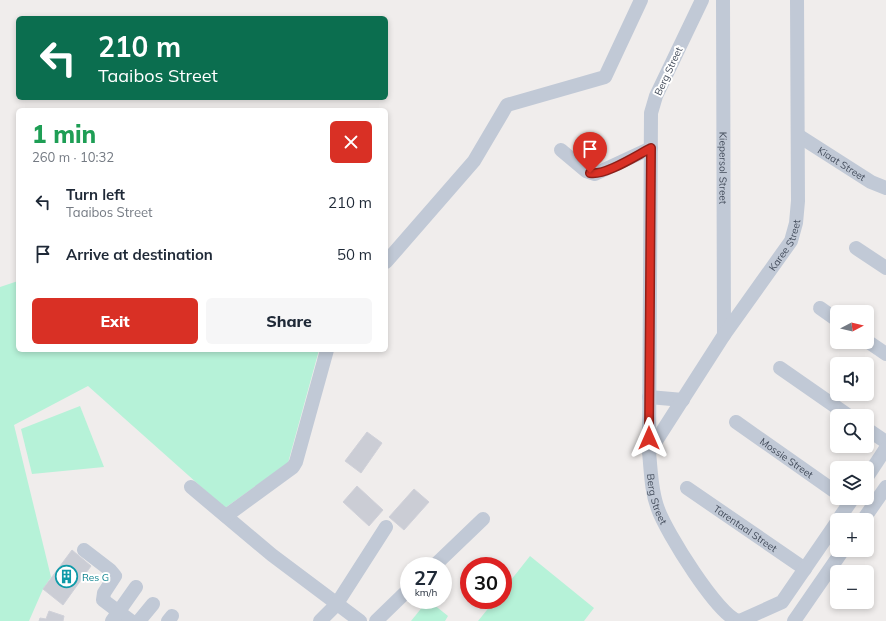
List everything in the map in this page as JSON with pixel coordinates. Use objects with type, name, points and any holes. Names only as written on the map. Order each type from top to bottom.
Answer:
[{"type":"street","points":[[388,260],[474,161],[507,105],[605,77],[641,0]]},
{"type":"street","name":"Berg Street","points":[[702,0],[656,96],[650,124],[649,452],[654,497],[658,510],[671,537],[698,578],[727,615],[734,620],[739,621],[782,602],[830,533]]},
{"type":"street","name":"Kiepersol Street","points":[[723,0],[724,336]]},
{"type":"street","name":"Karee Street","points":[[649,452],[724,336],[782,256],[792,237],[798,212],[799,136],[797,0]]},
{"type":"street","name":"Kiaat Street","points":[[799,136],[872,182],[886,188]]},
{"type":"street","points":[[561,150],[586,171],[595,174],[651,148]]},
{"type":"street","points":[[856,248],[886,268]]},
{"type":"street","points":[[820,308],[830,315]]},
{"type":"street","points":[[874,346],[886,354]]},
{"type":"street","points":[[226,516],[293,467],[326,352]]},
{"type":"street","points":[[780,368],[839,409]]},
{"type":"street","points":[[649,398],[683,400]]},
{"type":"street","name":"Mossie Street","points":[[736,422],[830,489]]},
{"type":"street","points":[[874,433],[886,442]]},
{"type":"street","points":[[874,466],[886,448]]},
{"type":"street","points":[[191,487],[336,605],[360,621]]},
{"type":"street","points":[[868,513],[886,487]]},
{"type":"street","name":"Tarentaal Street","points":[[687,488],[805,569]]},
{"type":"street","points":[[443,557],[483,519]]},
{"type":"street","points":[[320,621],[336,605],[386,527]]},
{"type":"street","points":[[84,550],[113,573],[114,579],[104,593],[103,598],[115,617],[131,621]]},
{"type":"street","points":[[794,621],[838,557]]},
{"type":"street","points":[[115,617],[136,587]]},
{"type":"street","points":[[376,621],[400,598]]},
{"type":"street","points":[[139,621],[153,604]]},
{"type":"green space","points":[[16,282],[16,352],[318,352],[288,463],[225,508],[88,386],[14,425],[51,577],[43,589],[29,621],[0,621],[0,287]]},
{"type":"green space","points":[[80,406],[104,467],[32,474],[21,429]]},
{"type":"green space","points":[[530,556],[594,608],[584,621],[478,621],[488,609],[512,609],[512,579]]},
{"type":"green space","points":[[421,609],[439,609],[448,616],[445,621],[411,621]]},
{"type":"building","points":[[367,432],[382,443],[361,473],[345,461]]},
{"type":"building","points":[[357,486],[383,510],[369,526],[343,502]]},
{"type":"building","points":[[414,489],[429,502],[404,530],[389,517]]},
{"type":"building","name":"Res G","points":[[72,550],[91,566],[63,605],[43,589]]},
{"type":"building","points":[[49,611],[64,616],[63,621],[39,621],[40,618],[46,619]]},
{"type":"place","name":"Res G","points":[[67,577]]},
{"type":"route","points":[[590,173],[600,173],[651,148],[649,438]]}]
